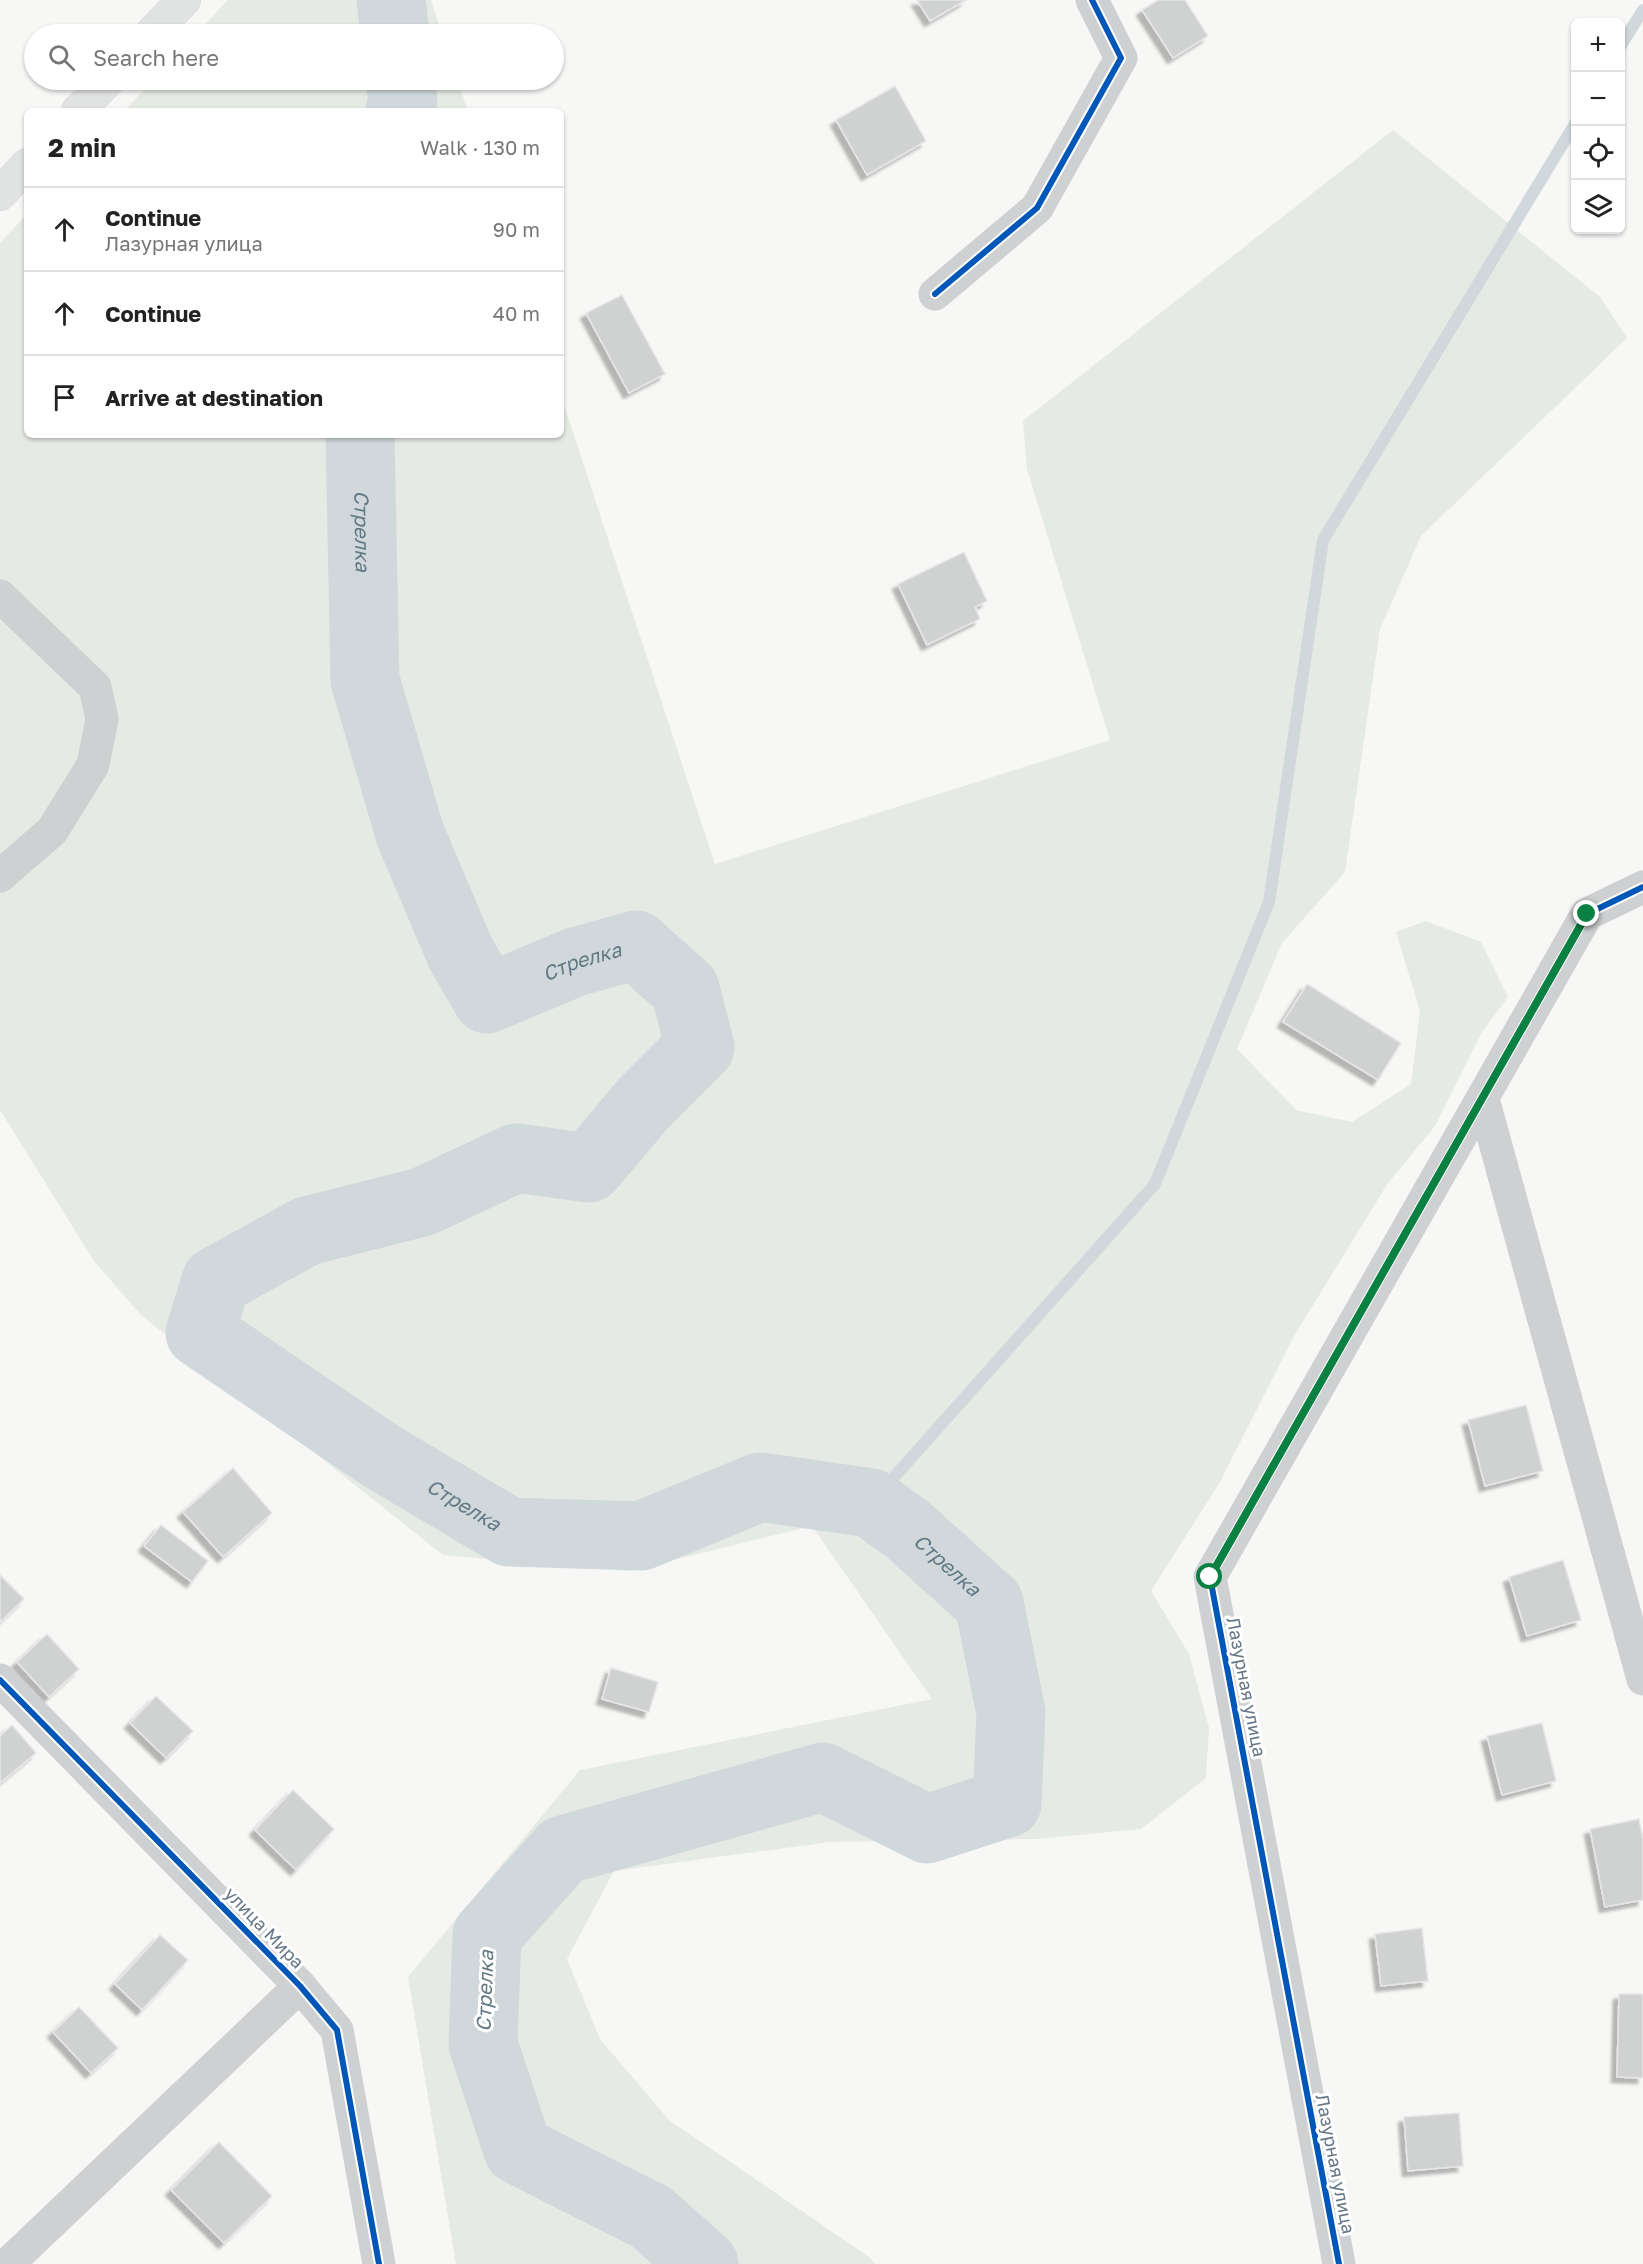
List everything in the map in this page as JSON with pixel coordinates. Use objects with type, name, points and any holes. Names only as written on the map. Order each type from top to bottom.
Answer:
[{"type":"main road","points":[[161,24],[184,0]]},
{"type":"main road","points":[[81,108],[98,90]]},
{"type":"main road","points":[[0,192],[24,168]]},
{"type":"street","points":[[935,294],[1036,208],[1121,58],[1092,0]]},
{"type":"street","points":[[0,596],[95,687],[102,719],[93,765],[52,831],[0,876]]},
{"type":"street","name":"Лазурная улица","points":[[1339,2264],[1210,1577],[1587,914],[1643,887]]},
{"type":"street","points":[[1481,1102],[1643,1679]]},
{"type":"street","name":"улица Мира","points":[[0,1680],[300,1986],[337,2030],[379,2264]]},
{"type":"street","points":[[8,2264],[300,1986]]},
{"type":"shaded area","points":[[228,0],[431,0],[439,24],[205,24]]},
{"type":"shaded area","points":[[144,90],[461,90],[467,108],[127,108]]},
{"type":"shaded area","points":[[1393,130],[1600,297],[1627,338],[1421,536],[1380,629],[1345,872],[1282,943],[1237,1049],[1296,1110],[1352,1122],[1411,1084],[1420,1011],[1396,932],[1426,921],[1481,942],[1508,997],[1482,1032],[1435,1126],[1388,1183],[1294,1336],[1220,1482],[1151,1591],[1189,1654],[1209,1728],[1206,1778],[1141,1829],[1037,1839],[830,1842],[614,1871],[567,1959],[600,2039],[669,2120],[869,2257],[875,2264],[456,2264],[408,1977],[580,1770],[932,1699],[812,1526],[628,1571],[443,1555],[141,1315],[94,1261],[0,1110],[0,243],[24,217],[24,438],[564,438],[564,405],[715,864],[1110,740],[1027,469],[1023,421]]},
{"type":"building","points":[[917,0],[966,0],[930,21]]},
{"type":"building","points":[[1158,0],[1185,0],[1208,36],[1173,58],[1142,10]]},
{"type":"building","points":[[895,86],[926,141],[867,175],[836,120]]},
{"type":"building","points":[[622,295],[665,374],[629,393],[586,313]]},
{"type":"building","points":[[964,552],[987,601],[975,607],[980,619],[927,645],[898,584]]},
{"type":"building","points":[[1307,984],[1401,1043],[1378,1080],[1283,1022]]},
{"type":"building","points":[[1526,1405],[1543,1471],[1485,1486],[1468,1420]]},
{"type":"building","points":[[233,1468],[272,1513],[223,1557],[183,1512]]},
{"type":"building","points":[[161,1525],[208,1561],[192,1582],[144,1546]]},
{"type":"building","points":[[1563,1560],[1581,1620],[1527,1636],[1509,1577]]},
{"type":"building","points":[[0,1575],[24,1599],[0,1622]]},
{"type":"building","points":[[47,1634],[79,1669],[49,1697],[17,1662]]},
{"type":"building","points":[[611,1668],[658,1682],[649,1712],[602,1699]]},
{"type":"building","points":[[156,1696],[193,1731],[166,1758],[130,1723]]},
{"type":"building","points":[[1542,1723],[1556,1781],[1502,1795],[1487,1736]]},
{"type":"building","points":[[12,1725],[36,1753],[0,1783],[0,1736]]},
{"type":"building","points":[[293,1790],[334,1829],[296,1870],[255,1830]]},
{"type":"building","points":[[1639,1819],[1643,1839],[1643,1900],[1605,1907],[1590,1829]]},
{"type":"building","points":[[1422,1928],[1428,1981],[1381,1986],[1375,1934]]},
{"type":"building","points":[[160,1935],[188,1960],[142,2010],[115,1984]]},
{"type":"building","points":[[1619,1994],[1643,1994],[1643,2078],[1617,2077]]},
{"type":"building","points":[[79,2007],[118,2048],[91,2073],[53,2032]]},
{"type":"building","points":[[1459,2113],[1463,2166],[1408,2171],[1404,2117]]},
{"type":"building","points":[[219,2142],[272,2196],[224,2243],[171,2190]]},
{"type":"waterway","name":"Стрелка","points":[[391,0],[394,24]]},
{"type":"waterway","points":[[1625,39],[1643,10]]},
{"type":"waterway","name":"Стрелка","points":[[401,90],[403,101],[401,108]]},
{"type":"waterway","points":[[871,1503],[1155,1184],[1269,902],[1323,540],[1574,126]]},
{"type":"waterway","name":"Стрелка","points":[[360,438],[365,680],[410,834],[460,952],[487,999],[575,962],[636,945],[685,989],[700,1047],[644,1103],[589,1168],[516,1158],[422,1202],[307,1231],[216,1281],[200,1333],[381,1456],[509,1532],[641,1536],[760,1487],[871,1503],[907,1529],[989,1603],[1011,1713],[1007,1803],[927,1829],[823,1777],[563,1850],[487,1935],[483,2044],[518,2150],[651,2217],[704,2264]]},
{"type":"cycle path","points":[[935,294],[1037,208],[1121,58],[1092,0]]},
{"type":"cycle path","points":[[1339,2264],[1210,1577],[1587,914],[1643,887]]},
{"type":"cycle path","points":[[0,1680],[300,1986],[337,2030],[379,2264]]},
{"type":"route","points":[[1210,1577],[1587,914]]}]
